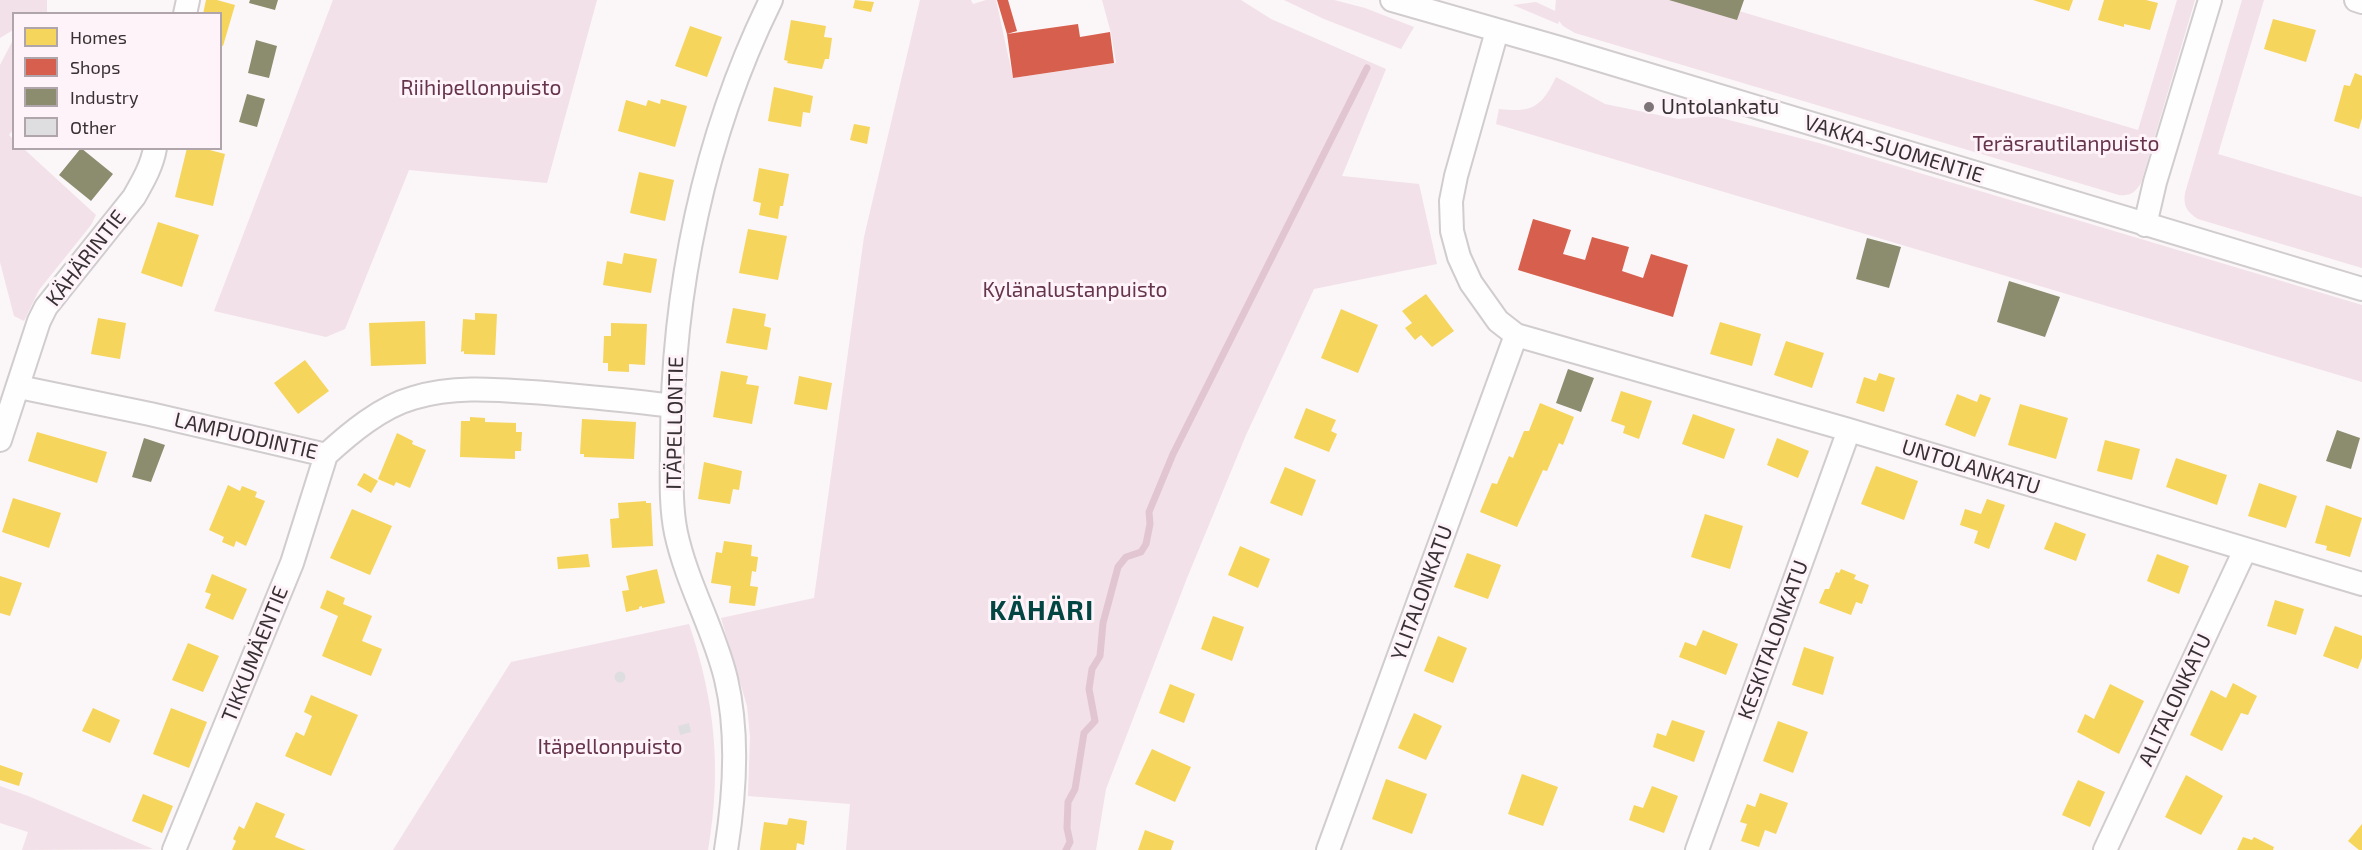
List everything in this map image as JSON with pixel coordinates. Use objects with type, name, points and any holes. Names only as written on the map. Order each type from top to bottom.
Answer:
[{"type":"street","name":"ITÄPELLONTIE","points":[[726,850],[734,753],[732,714],[726,678],[687,575],[676,531],[673,497],[672,405],[683,291],[697,214],[721,125],[744,61],[771,0]]},
{"type":"street","name":"VAKKA-SUOMENTIE","points":[[1392,0],[1560,48],[2362,289]]},
{"type":"street","points":[[2145,225],[2155,182],[2210,0]]},
{"type":"street","points":[[2356,0],[2362,2]]},
{"type":"street","name":"UNTOLANKATU","points":[[1497,31],[1456,176],[1451,201],[1452,231],[1459,257],[1471,283],[1498,321],[1516,335],[1849,429],[2362,584]]},
{"type":"street","name":"KÄHÄRINTIE","points":[[0,440],[39,321],[46,307],[134,197],[153,160],[155,150]]},
{"type":"street","name":"YLITALONKATU","points":[[1328,850],[1516,335]]},
{"type":"street","name":"LAMPUODINTIE","points":[[19,387],[150,414],[326,455],[370,419],[411,398],[435,393],[472,388],[672,405]]},
{"type":"street","name":"KESKITALONKATU","points":[[1697,850],[1849,429]]},
{"type":"street","name":"TIKKUMÄENTIE","points":[[174,850],[292,563],[326,455]]},
{"type":"street","name":"ALITALONKATU","points":[[2105,850],[2245,550]]},
{"type":"green space","points":[[0,0],[47,0],[47,12],[12,12],[12,31],[0,38]]},
{"type":"green space","name":"Riihipellonpuisto","points":[[333,0],[597,0],[547,183],[409,170],[345,329],[326,337],[214,311]]},
{"type":"green space","name":"Kylänalustanpuisto","points":[[920,0],[971,0],[973,4],[996,0],[1013,78],[1116,63],[1102,0],[1241,0],[1271,19],[1386,69],[1342,176],[1419,184],[1437,264],[1314,289],[1246,435],[1187,578],[1106,789],[1096,850],[846,850],[850,804],[748,796],[750,737],[747,706],[721,618],[814,598],[864,237]]},
{"type":"green space","points":[[1284,0],[1334,0],[1365,8],[1414,27],[1401,49],[1324,19]]},
{"type":"green space","name":"Teräsrautilanpuisto","points":[[1556,0],[1702,0],[2138,130],[2177,0],[2195,0],[2141,183],[2132,193],[2119,195],[1575,33],[1559,21],[1558,24],[1513,5],[1536,2],[1555,11]]},
{"type":"green space","name":"Teräsrautilanpuisto","points":[[2242,0],[2264,0],[2218,154],[2362,197],[2362,268],[2198,219],[2187,208],[2185,193]]},
{"type":"green space","points":[[12,42],[12,131],[9,135],[12,138],[12,150],[25,150],[96,215],[91,225],[39,290],[24,321],[14,316],[0,262],[0,65]]},
{"type":"green space","name":"Teräsrautilanpuisto","points":[[1556,77],[1605,104],[1678,119],[1713,116],[1819,143],[2362,305],[2362,382],[1496,124],[1499,109],[1520,110],[1535,106],[1546,95]]},
{"type":"green space","name":"Itäpellonpuisto","points":[[689,624],[705,681],[714,736],[715,792],[708,850],[393,850],[511,662]]},
{"type":"green space","points":[[0,786],[153,849],[22,850],[28,832],[0,823]]},
{"type":"building: Homes","points":[[206,0],[217,0],[235,5],[223,46],[222,12],[203,12]]},
{"type":"building: Homes","points":[[855,0],[874,2],[871,12],[853,8]]},
{"type":"building: Homes","points":[[2033,0],[2073,0],[2069,11]]},
{"type":"building: Homes","points":[[2104,0],[2146,0],[2158,3],[2150,30],[2124,24],[2124,27],[2098,20]]},
{"type":"building: Homes","points":[[2273,19],[2316,30],[2306,62],[2264,49]]},
{"type":"building: Homes","points":[[791,20],[826,26],[824,37],[832,38],[829,59],[825,59],[822,69],[787,63],[788,61],[784,60]]},
{"type":"building: Homes","points":[[690,26],[722,37],[707,77],[675,66]]},
{"type":"building: Homes","points":[[2355,73],[2362,76],[2362,118],[2359,129],[2334,121],[2344,85],[2350,86]]},
{"type":"building: Homes","points":[[774,87],[813,96],[810,113],[803,112],[801,127],[768,121]]},
{"type":"building: Homes","points":[[661,99],[687,106],[675,147],[618,131],[626,100],[646,106],[648,100],[660,104]]},
{"type":"building: Homes","points":[[854,124],[870,127],[867,144],[850,140]]},
{"type":"building: Homes","points":[[187,150],[210,150],[225,154],[213,206],[175,197]]},
{"type":"building: Homes","points":[[759,168],[789,174],[778,219],[759,215],[761,203],[753,201]]},
{"type":"building: Homes","points":[[639,172],[674,180],[665,221],[630,213]]},
{"type":"building: Homes","points":[[158,222],[199,235],[182,287],[141,273]]},
{"type":"building: Homes","points":[[748,229],[787,236],[778,280],[739,273]]},
{"type":"building: Homes","points":[[624,253],[657,259],[651,293],[603,285],[607,261],[622,264]]},
{"type":"building: Homes","points":[[1426,294],[1454,331],[1432,347],[1421,335],[1415,340],[1405,328],[1412,323],[1402,311]]},
{"type":"building: Homes","points":[[733,308],[766,314],[764,326],[771,328],[767,350],[726,343]]},
{"type":"building: Homes","points":[[1341,309],[1378,325],[1358,373],[1321,358]]},
{"type":"building: Homes","points":[[475,313],[497,314],[495,355],[461,352],[463,319],[475,320]]},
{"type":"building: Homes","points":[[98,318],[126,323],[120,359],[91,354]]},
{"type":"building: Homes","points":[[425,321],[426,364],[371,366],[369,323]]},
{"type":"building: Homes","points":[[1720,322],[1761,334],[1752,366],[1710,354]]},
{"type":"building: Homes","points":[[611,323],[647,324],[645,365],[629,364],[629,372],[608,371],[608,363],[603,363],[604,336],[611,336]]},
{"type":"building: Homes","points":[[1786,341],[1824,353],[1812,388],[1774,375]]},
{"type":"building: Homes","points":[[305,360],[329,391],[298,414],[274,383]]},
{"type":"building: Homes","points":[[721,371],[748,376],[746,384],[759,386],[752,424],[713,417]]},
{"type":"building: Homes","points":[[1879,373],[1895,378],[1884,412],[1856,403],[1864,377],[1876,381]]},
{"type":"building: Homes","points":[[799,376],[832,383],[827,410],[794,404]]},
{"type":"building: Homes","points":[[1621,391],[1652,401],[1639,439],[1623,433],[1625,426],[1611,421]]},
{"type":"building: Homes","points":[[1957,394],[1977,402],[1980,394],[1991,398],[1975,437],[1945,425]]},
{"type":"building: Homes","points":[[1540,403],[1574,417],[1563,445],[1559,443],[1547,471],[1543,470],[1517,527],[1480,512],[1492,483],[1497,484],[1509,456],[1513,458],[1524,431],[1529,431]]},
{"type":"building: Homes","points":[[2020,404],[2068,418],[2056,459],[2008,445]]},
{"type":"building: Homes","points":[[1306,408],[1336,420],[1331,431],[1337,434],[1329,452],[1294,438]]},
{"type":"building: Homes","points":[[1693,414],[1735,429],[1724,459],[1682,444]]},
{"type":"building: Homes","points":[[470,417],[485,418],[485,422],[516,423],[516,432],[522,432],[521,451],[515,451],[515,459],[460,457],[461,421],[470,421]]},
{"type":"building: Homes","points":[[582,419],[636,422],[634,459],[584,457],[584,454],[580,454]]},
{"type":"building: Homes","points":[[37,432],[107,452],[97,483],[28,461]]},
{"type":"building: Homes","points":[[397,433],[413,441],[412,444],[426,450],[410,488],[396,482],[394,486],[378,479]]},
{"type":"building: Homes","points":[[1777,438],[1809,451],[1798,478],[1767,465]]},
{"type":"building: Homes","points":[[2105,440],[2140,449],[2132,480],[2097,471]]},
{"type":"building: Homes","points":[[2176,458],[2227,475],[2217,505],[2166,487]]},
{"type":"building: Homes","points":[[704,462],[742,471],[739,490],[733,489],[730,504],[698,499]]},
{"type":"building: Homes","points":[[1876,466],[1918,481],[1904,520],[1861,504]]},
{"type":"building: Homes","points":[[1285,467],[1316,480],[1302,516],[1270,503]]},
{"type":"building: Homes","points":[[364,473],[378,481],[371,493],[357,485]]},
{"type":"building: Homes","points":[[2259,483],[2297,496],[2286,528],[2248,516]]},
{"type":"building: Homes","points":[[228,485],[240,491],[242,486],[257,492],[255,497],[265,501],[246,546],[236,541],[234,547],[222,542],[224,537],[209,530]]},
{"type":"building: Homes","points":[[13,498],[61,513],[49,548],[2,532]]},
{"type":"building: Homes","points":[[1987,499],[2005,505],[1989,549],[1974,543],[1978,531],[1960,525],[1965,509],[1981,514]]},
{"type":"building: Homes","points":[[646,501],[646,503],[651,503],[653,546],[612,548],[610,519],[619,518],[618,503]]},
{"type":"building: Homes","points":[[2326,505],[2362,518],[2350,557],[2326,550],[2327,546],[2315,543]]},
{"type":"building: Homes","points":[[352,509],[392,526],[370,575],[330,558]]},
{"type":"building: Homes","points":[[1705,514],[1743,526],[1730,569],[1691,557]]},
{"type":"building: Homes","points":[[2055,522],[2086,534],[2076,561],[2044,549]]},
{"type":"building: Homes","points":[[724,541],[752,545],[751,556],[758,557],[756,572],[752,571],[750,586],[758,587],[755,606],[729,603],[731,586],[711,583],[716,552],[722,553]]},
{"type":"building: Homes","points":[[1240,546],[1270,559],[1258,588],[1228,575]]},
{"type":"building: Homes","points":[[1467,553],[1501,565],[1488,599],[1454,587]]},
{"type":"building: Homes","points":[[588,554],[590,567],[558,569],[557,557]]},
{"type":"building: Homes","points":[[2157,554],[2189,566],[2179,594],[2147,581]]},
{"type":"building: Homes","points":[[657,569],[665,603],[642,608],[642,606],[626,612],[622,591],[629,590],[626,576]]},
{"type":"building: Homes","points":[[1841,569],[1856,575],[1854,579],[1869,585],[1862,604],[1856,602],[1851,615],[1819,603],[1825,589],[1829,589],[1836,572],[1839,573]]},
{"type":"building: Homes","points":[[212,574],[247,589],[233,620],[205,608],[211,594],[205,592]]},
{"type":"building: Homes","points":[[0,576],[22,583],[10,616],[0,613]]},
{"type":"building: Homes","points":[[327,590],[345,598],[343,604],[372,616],[362,641],[382,649],[371,676],[322,656],[338,616],[320,608]]},
{"type":"building: Homes","points":[[2275,600],[2304,609],[2296,635],[2267,626]]},
{"type":"building: Homes","points":[[1213,616],[1244,627],[1232,661],[1201,649]]},
{"type":"building: Homes","points":[[2335,626],[2362,636],[2362,658],[2358,669],[2323,656]]},
{"type":"building: Homes","points":[[1703,630],[1738,644],[1726,675],[1679,657],[1685,642],[1696,646]]},
{"type":"building: Homes","points":[[1438,636],[1467,648],[1453,683],[1424,671]]},
{"type":"building: Homes","points":[[188,643],[219,656],[203,692],[172,680]]},
{"type":"building: Homes","points":[[1804,647],[1834,657],[1823,695],[1792,685]]},
{"type":"building: Homes","points":[[2233,683],[2257,696],[2248,715],[2241,713],[2222,751],[2190,735],[2211,690],[2226,698]]},
{"type":"building: Homes","points":[[1170,684],[1195,694],[1184,723],[1159,713]]},
{"type":"building: Homes","points":[[2110,684],[2144,701],[2119,754],[2077,732],[2085,714],[2094,719]]},
{"type":"building: Homes","points":[[311,695],[358,715],[331,776],[285,756],[296,732],[304,736],[312,716],[304,712]]},
{"type":"building: Homes","points":[[93,708],[120,720],[110,743],[82,731]]},
{"type":"building: Homes","points":[[171,708],[207,722],[189,768],[153,754]]},
{"type":"building: Homes","points":[[1414,713],[1442,726],[1426,760],[1398,748]]},
{"type":"building: Homes","points":[[1672,720],[1705,731],[1694,762],[1653,747],[1657,733],[1666,736]]},
{"type":"building: Homes","points":[[1778,721],[1808,732],[1793,773],[1763,761]]},
{"type":"building: Homes","points":[[1152,749],[1191,767],[1175,802],[1135,784]]},
{"type":"building: Homes","points":[[0,765],[23,773],[19,786],[0,780]]},
{"type":"building: Homes","points":[[1522,774],[1558,787],[1543,826],[1508,814]]},
{"type":"building: Homes","points":[[2186,775],[2223,796],[2201,835],[2165,817]]},
{"type":"building: Homes","points":[[1386,779],[1427,794],[1412,834],[1372,819]]},
{"type":"building: Homes","points":[[2078,780],[2105,792],[2090,827],[2062,815]]},
{"type":"building: Homes","points":[[1652,786],[1678,796],[1664,833],[1629,820],[1634,805],[1643,808]]},
{"type":"building: Homes","points":[[1760,793],[1788,803],[1776,834],[1765,830],[1759,847],[1741,841],[1747,824],[1740,822],[1747,804],[1755,807]]},
{"type":"building: Homes","points":[[143,794],[173,806],[162,833],[132,821]]},
{"type":"building: Homes","points":[[256,802],[285,814],[275,837],[306,850],[232,850],[236,841],[233,839],[239,826],[244,829]]},
{"type":"building: Homes","points":[[789,818],[807,821],[804,845],[797,843],[796,850],[760,850],[764,822],[787,825]]},
{"type":"building: Homes","points":[[2362,824],[2362,850],[2359,850],[2348,841]]},
{"type":"building: Homes","points":[[1145,830],[1174,841],[1171,850],[1138,850]]},
{"type":"building: Homes","points":[[2243,837],[2252,840],[2254,837],[2274,847],[2273,850],[2237,850]]},
{"type":"building: Shops","points":[[997,0],[1008,0],[1017,31],[1007,34]]},
{"type":"building: Shops","points":[[1078,24],[1080,37],[1110,32],[1114,63],[1013,78],[1007,34]]},
{"type":"building: Shops","points":[[1533,219],[1571,230],[1563,254],[1585,260],[1592,237],[1629,247],[1622,271],[1643,278],[1651,254],[1688,265],[1673,317],[1518,270]]},
{"type":"building: Industry","points":[[250,0],[278,0],[275,10],[249,3]]},
{"type":"building: Industry","points":[[1669,0],[1744,0],[1737,20]]},
{"type":"building: Industry","points":[[256,40],[277,46],[269,78],[248,73]]},
{"type":"building: Industry","points":[[247,94],[265,99],[257,127],[239,122]]},
{"type":"building: Industry","points":[[79,150],[83,150],[113,174],[91,201],[59,175]]},
{"type":"building: Industry","points":[[1867,238],[1901,247],[1889,288],[1856,279]]},
{"type":"building: Industry","points":[[2009,281],[2060,297],[2045,337],[1997,322]]},
{"type":"building: Industry","points":[[1568,369],[1594,378],[1581,412],[1556,403]]},
{"type":"building: Industry","points":[[2337,430],[2360,438],[2351,469],[2326,461]]},
{"type":"building: Industry","points":[[144,438],[165,445],[151,482],[132,477]]},
{"type":"building: Other","points":[[620,671],[626,677],[620,683],[614,677]]},
{"type":"building: Other","points":[[689,723],[691,732],[680,735],[678,726]]},
{"type":"waterway","points":[[1066,850],[1070,842],[1067,828],[1068,802],[1075,789],[1084,733],[1095,721],[1089,689],[1092,669],[1100,656],[1103,623],[1118,567],[1126,557],[1141,552],[1146,544],[1150,524],[1149,512],[1173,454],[1367,68]]},
{"type":"place","name":"Untolankatu","points":[[1649,107]]},
{"type":"district","name":"KÄHÄRI","points":[[1042,611]]}]
